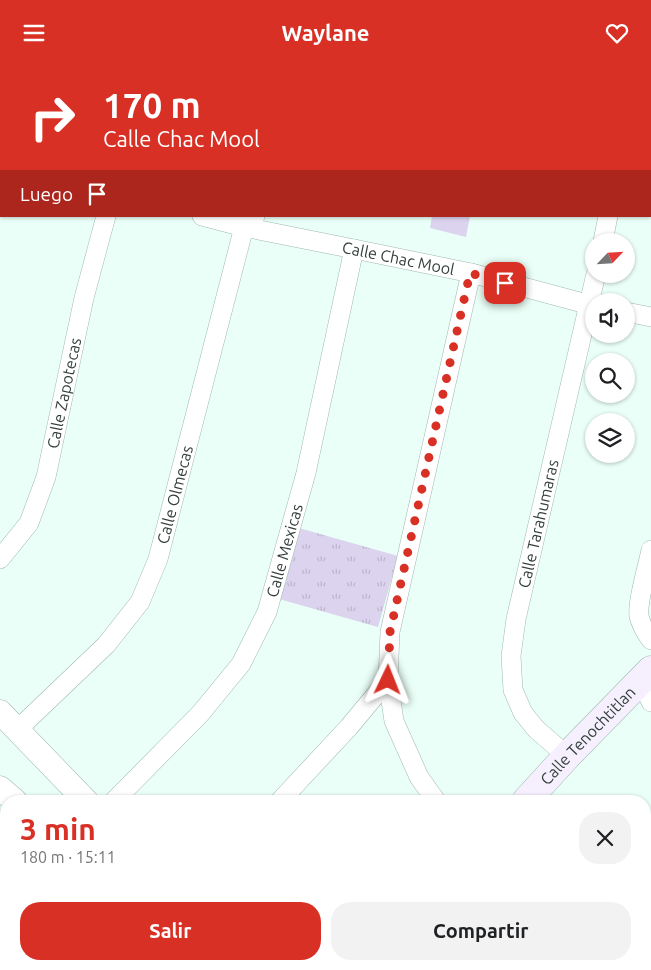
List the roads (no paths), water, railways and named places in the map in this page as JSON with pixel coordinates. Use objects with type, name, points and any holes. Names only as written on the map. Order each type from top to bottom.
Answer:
[{"type":"main road","name":"Calle Tenochtitlan","points":[[531,795],[567,756],[648,684]]},
{"type":"street","name":"Calle Zapotecas","points":[[0,559],[29,523],[46,477],[84,298],[106,217]]},
{"type":"street","name":"Calle Chac Mool","points":[[210,217],[250,222],[354,249],[470,273],[585,304]]},
{"type":"street","points":[[605,233],[608,217]]},
{"type":"street","name":"Calle Olmecas","points":[[17,731],[106,645],[140,602],[158,559],[250,222]]},
{"type":"street","name":"Calle Mexicas","points":[[120,795],[200,714],[241,664],[267,612],[306,473],[354,249]]},
{"type":"street","points":[[432,795],[419,777],[394,721],[388,680],[390,632],[470,273]]},
{"type":"street","points":[[635,314],[651,317]]},
{"type":"street","name":"Calle Tarahumaras","points":[[567,756],[536,729],[524,713],[513,691],[511,656],[516,619],[585,322]]},
{"type":"street","points":[[651,550],[640,601],[639,615],[644,630],[651,640]]},
{"type":"street","points":[[286,795],[349,727],[388,680]]},
{"type":"street","points":[[0,712],[80,795]]}]
